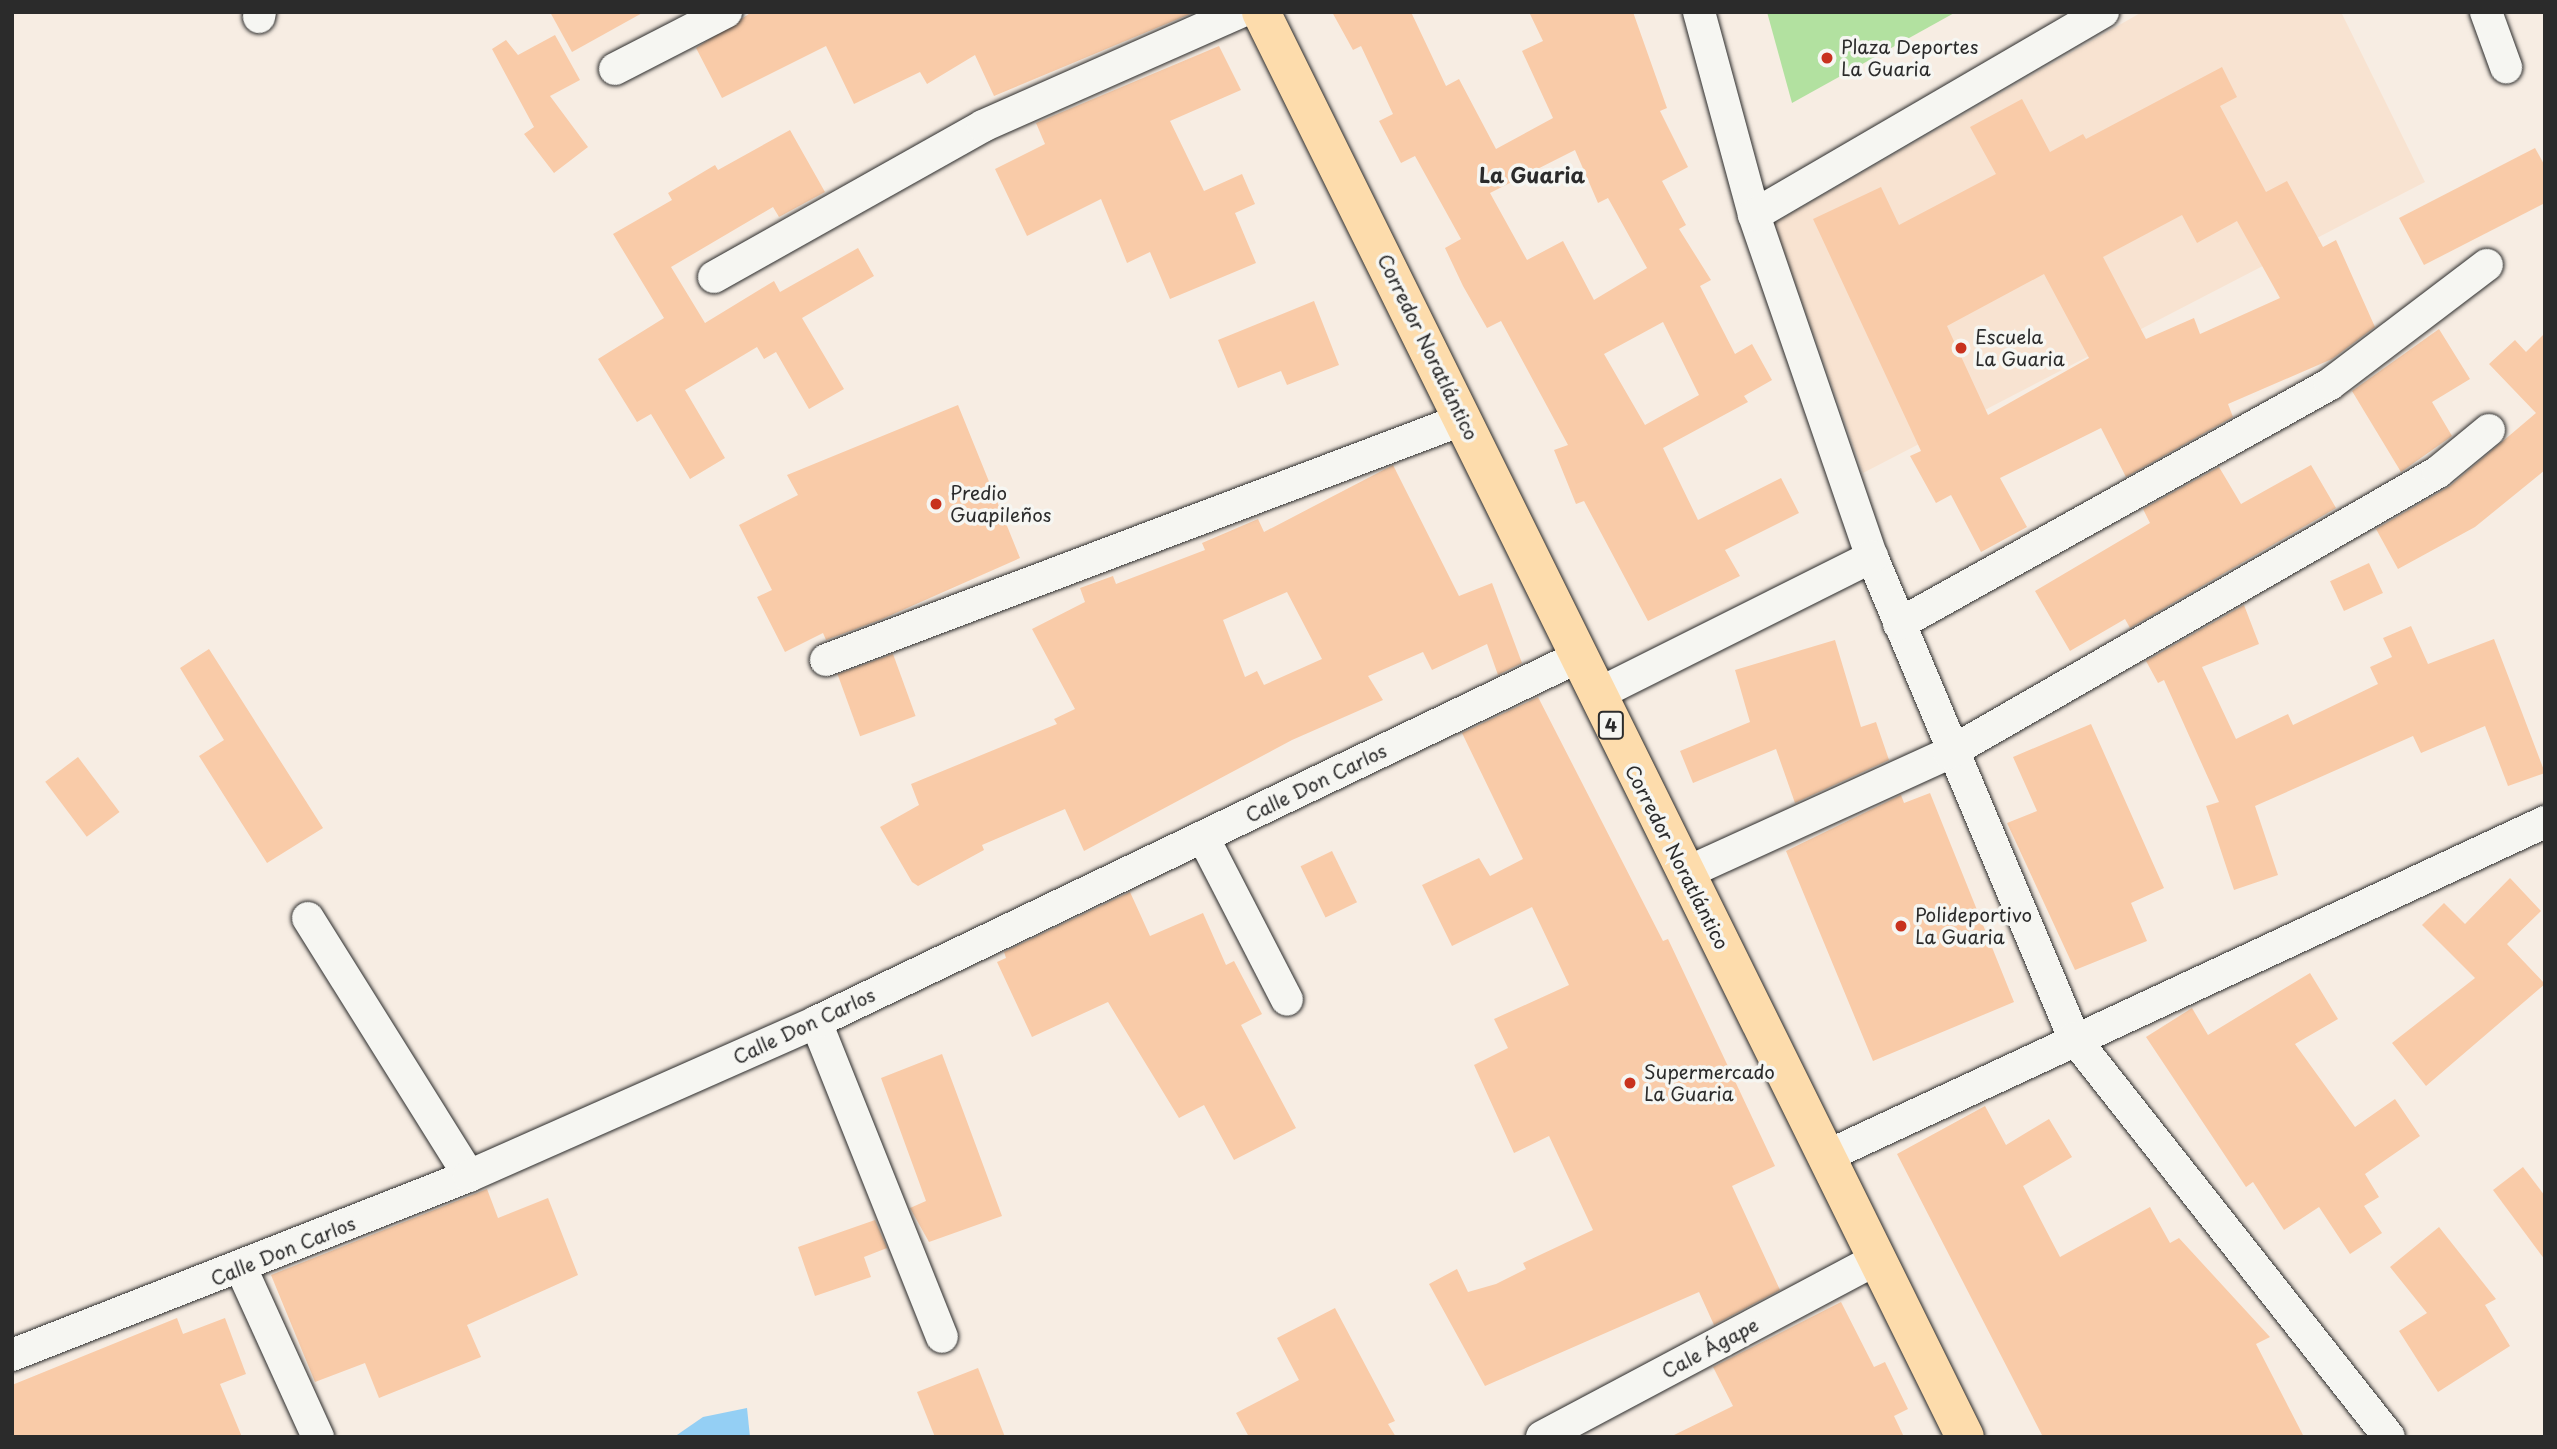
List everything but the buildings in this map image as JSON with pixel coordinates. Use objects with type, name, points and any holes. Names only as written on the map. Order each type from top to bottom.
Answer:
[{"type":"highway","name":"Corredor Noratlántico","points":[[1261,12],[1464,419],[1596,695],[1965,1437]]},
{"type":"street","points":[[615,69],[726,12]]},
{"type":"street","points":[[714,277],[983,126],[1240,12]]},
{"type":"street","points":[[1699,12],[1754,215],[1872,557],[1949,753],[2074,1038],[2389,1437]]},
{"type":"street","points":[[1754,215],[2103,12]]},
{"type":"street","points":[[2486,12],[2506,66]]},
{"type":"street","points":[[1899,624],[2330,384],[2487,265]]},
{"type":"street","points":[[826,660],[1464,419]]},
{"type":"street","points":[[1686,873],[1949,753],[2438,472],[2489,430]]},
{"type":"street","points":[[1596,695],[1872,557]]},
{"type":"street","name":"Calle Don Carlos","points":[[12,1355],[242,1268],[469,1175],[816,1022],[1578,657]]},
{"type":"street","points":[[1827,1156],[2074,1038],[2545,822]]},
{"type":"street","points":[[1203,837],[1287,1000]]},
{"type":"street","points":[[308,918],[469,1175]]},
{"type":"street","points":[[816,1022],[942,1337]]},
{"type":"street","name":"Cale Ágape","points":[[1542,1437],[1877,1259]]},
{"type":"street","points":[[242,1268],[318,1437]]},
{"type":"shaded area","name":"Escuela La Guaria","points":[[2142,12],[2341,12],[2425,182],[1863,473],[1774,223]]},
{"type":"green space","name":"Plaza Deportes La Guaria","points":[[1767,12],[1956,12],[1792,103]]},
{"type":"water","points":[[747,1408],[750,1437],[674,1437],[703,1417]]},
{"type":"place","name":"Plaza Deportes La Guaria","points":[[1827,58]]},
{"type":"place","name":"Escuela La Guaria","points":[[1961,348]]},
{"type":"place","name":"Predio Guapileños","points":[[936,504]]},
{"type":"place","name":"Polideportivo La Guaria","points":[[1901,926]]},
{"type":"place","name":"Supermercado La Guaria","points":[[1630,1083]]},
{"type":"district","name":"La Guaria","points":[[1532,174]]}]
